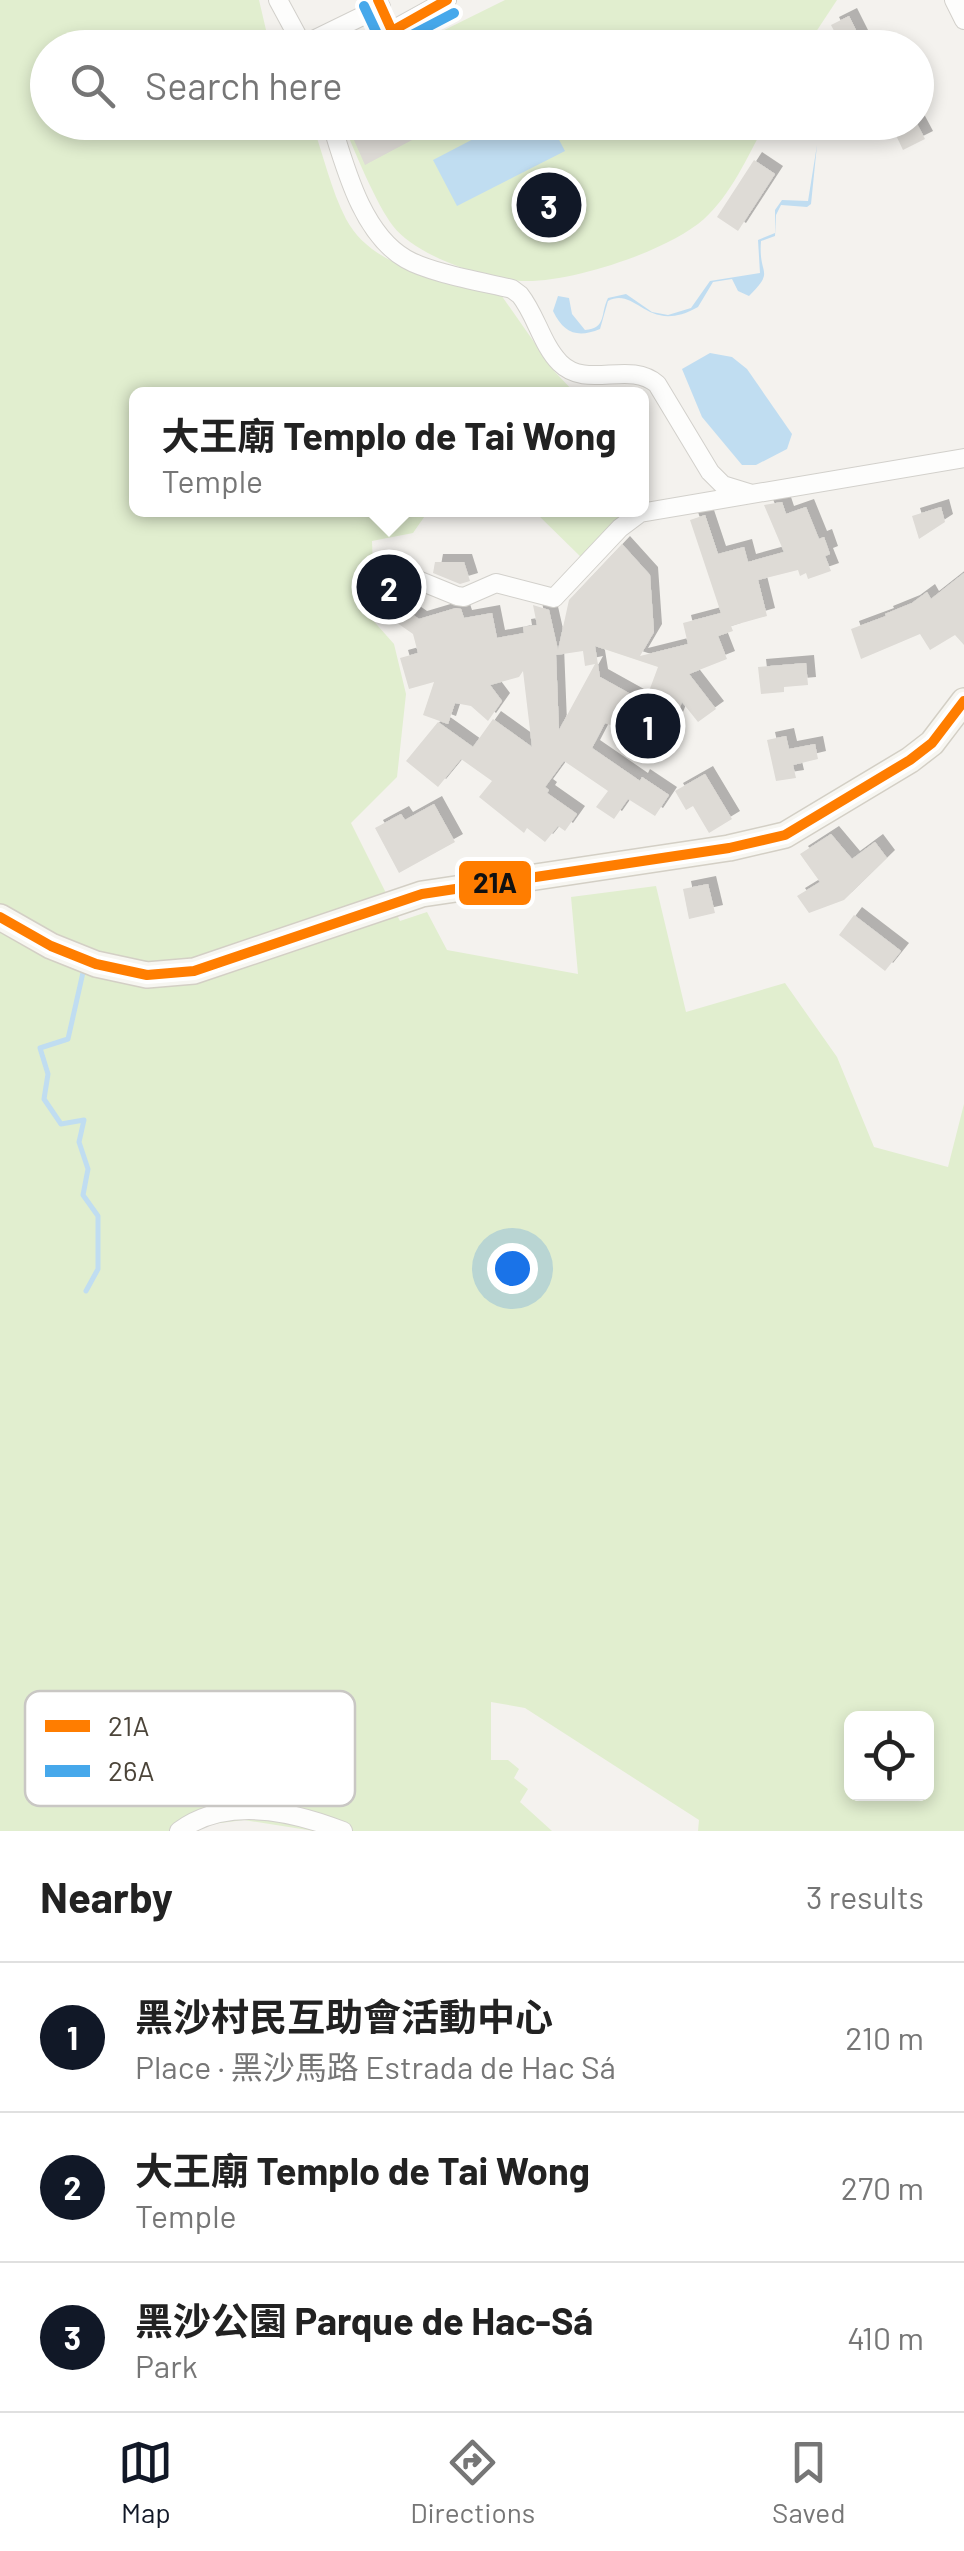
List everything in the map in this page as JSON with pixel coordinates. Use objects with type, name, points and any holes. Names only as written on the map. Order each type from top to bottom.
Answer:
[{"type":"main road","points":[[0,917],[62,951],[96,964],[147,975],[194,970],[422,894],[730,848],[786,835],[910,760],[932,743],[964,701]]},
{"type":"street","points":[[278,0],[295,30]]},
{"type":"street","points":[[394,30],[447,0]]},
{"type":"street","points":[[954,0],[964,20]]},
{"type":"street","points":[[332,30],[380,3],[392,30]]},
{"type":"street","points":[[338,140],[362,206],[391,248],[409,261],[512,290],[526,303],[560,363],[572,372],[650,378],[710,472],[723,485],[750,494]]},
{"type":"street","points":[[649,511],[964,458]]},
{"type":"street","points":[[386,567],[457,596],[496,582],[554,598],[635,517]]},
{"type":"street","points":[[179,1831],[212,1815],[253,1810],[306,1817],[343,1831]]},
{"type":"green space","points":[[0,0],[259,0],[266,30],[30,30],[30,140],[318,140],[341,208],[359,237],[393,262],[499,292],[569,387],[129,387],[129,517],[424,517],[413,533],[372,541],[373,566],[361,567],[362,608],[394,644],[406,694],[397,777],[351,823],[400,921],[427,912],[447,950],[578,974],[571,897],[656,886],[686,1012],[785,983],[837,1057],[874,1147],[948,1167],[964,1104],[964,1831],[698,1831],[699,1820],[525,1708],[491,1702],[491,1760],[508,1760],[519,1769],[514,1778],[528,1789],[520,1802],[552,1831],[314,1831],[244,1820],[205,1825],[196,1831],[0,1831]]},
{"type":"green space","points":[[505,0],[837,0],[817,30],[444,30]]},
{"type":"green space","points":[[350,140],[757,140],[723,198],[688,231],[619,262],[545,280],[492,276],[454,265],[418,248],[393,226]]},
{"type":"green space","points":[[540,517],[628,517],[586,562]]},
{"type":"water","points":[[471,140],[559,140],[565,151],[457,206],[433,160]]},
{"type":"water","points":[[817,145],[811,204],[781,205],[776,215],[775,236],[761,241],[764,276],[749,296],[738,291],[732,279],[713,282],[698,307],[681,314],[666,316],[655,314],[618,298],[608,301],[600,329],[592,332],[572,332],[557,319],[553,311],[558,296],[569,298],[572,314],[585,330],[600,323],[608,298],[626,294],[652,312],[668,315],[691,308],[710,281],[760,273],[758,240],[775,233],[775,210],[782,200],[808,201]]},
{"type":"water","points":[[710,353],[732,357],[747,369],[792,434],[787,449],[756,465],[742,465],[702,417],[682,369]]},
{"type":"building","points":[[849,16],[856,30],[834,30],[831,25]]},
{"type":"building","points":[[354,140],[412,140],[365,165]]},
{"type":"building","points":[[898,140],[923,140],[903,150]]},
{"type":"building","points":[[754,160],[775,174],[738,231],[717,217]]},
{"type":"building","points":[[782,502],[786,514],[806,507],[819,539],[824,537],[831,571],[808,579],[806,573],[800,576],[798,570],[758,580],[767,616],[731,626],[733,631],[718,636],[727,659],[689,674],[716,709],[698,722],[682,702],[665,746],[605,723],[592,748],[640,781],[642,777],[669,795],[655,816],[628,799],[614,819],[596,807],[608,791],[564,761],[545,787],[547,793],[577,814],[565,831],[558,826],[545,842],[527,828],[524,833],[479,797],[492,781],[461,759],[438,787],[406,761],[438,722],[473,747],[493,719],[532,747],[523,671],[519,677],[490,685],[502,701],[488,721],[471,706],[455,703],[448,724],[423,715],[434,682],[409,689],[400,658],[418,653],[413,634],[390,618],[399,605],[419,619],[456,608],[461,609],[464,618],[492,613],[497,638],[524,633],[523,627],[537,625],[533,605],[549,610],[558,650],[569,600],[622,544],[650,575],[654,632],[640,656],[688,644],[683,623],[721,613],[690,520],[705,515],[718,554],[744,547],[748,562],[784,552],[764,505]],"holes":[[[595,646],[658,667],[645,702],[600,677]],[[583,651],[585,666],[595,664],[559,730],[556,655]]]},
{"type":"building","points":[[941,507],[945,522],[919,539],[912,516]]},
{"type":"building","points":[[435,562],[464,562],[470,581],[460,584],[433,573]]},
{"type":"building","points":[[964,573],[964,645],[955,635],[930,650],[920,634],[861,659],[851,629],[886,616],[927,592],[931,599]]},
{"type":"building","points":[[806,663],[808,685],[761,694],[758,667]]},
{"type":"building","points":[[786,736],[789,749],[815,744],[818,759],[793,765],[796,778],[776,781],[767,740]]},
{"type":"building","points":[[705,774],[732,819],[709,833],[693,806],[686,810],[675,791]]},
{"type":"building","points":[[434,804],[455,842],[399,873],[375,828],[401,814],[405,820]]},
{"type":"building","points":[[831,834],[852,859],[875,842],[887,858],[844,900],[809,913],[797,896],[820,882],[800,854]]},
{"type":"building","points":[[708,884],[715,913],[689,919],[683,889]]},
{"type":"building","points":[[854,915],[901,951],[885,971],[839,935]]},
{"type":"waterway","points":[[84,968],[68,1039],[40,1048],[48,1074],[44,1099],[61,1124],[84,1120],[79,1142],[88,1169],[83,1195],[98,1216],[98,1269],[86,1291]]},
{"type":"transit line","name":"21A","points":[[378,0],[392,30]]},
{"type":"transit line","name":"21A","points":[[394,30],[447,0]]},
{"type":"transit line","name":"26A","points":[[364,6],[375,30]]},
{"type":"transit line","name":"26A","points":[[422,30],[454,13]]},
{"type":"transit line","name":"21A","points":[[0,917],[51,946],[96,964],[147,975],[194,971],[422,894],[729,848],[785,835],[910,760],[932,743],[964,701]]},
{"type":"place","name":"黑沙公園 Parque de Hac-Sá","points":[[549,205]]},
{"type":"place","name":"大王廟 Templo de Tai Wong","points":[[389,587]]},
{"type":"place","name":"黑沙村民互助會活動中心","points":[[648,726]]}]
